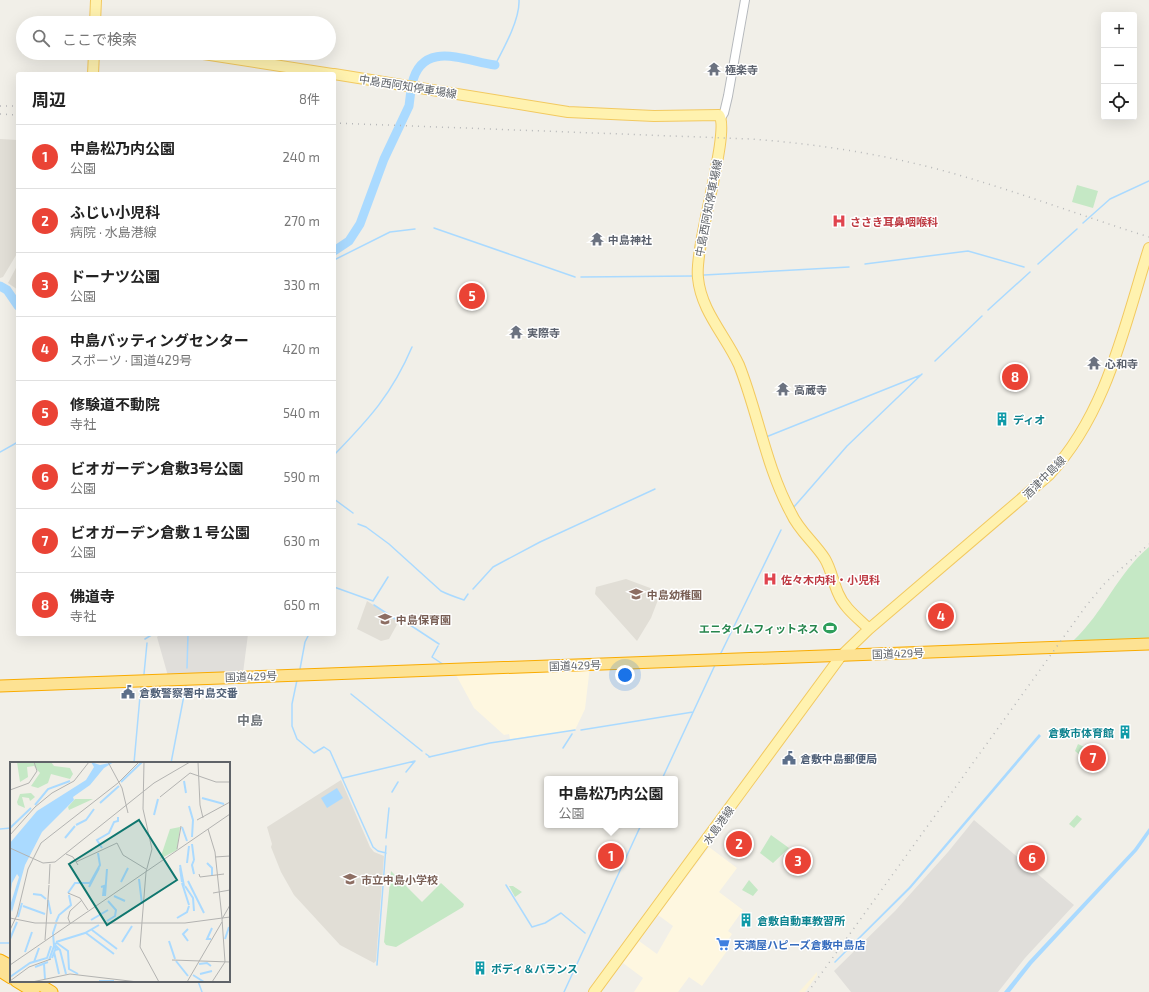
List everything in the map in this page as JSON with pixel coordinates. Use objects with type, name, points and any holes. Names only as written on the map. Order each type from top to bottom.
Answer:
[{"type":"highway","name":"国道429号","points":[[0,686],[1149,644]]},
{"type":"highway","points":[[0,960],[10,965]]},
{"type":"highway","points":[[0,971],[10,977]]},
{"type":"highway","points":[[18,982],[34,992]]},
{"type":"highway","points":[[36,982],[52,992]]},
{"type":"main road","points":[[95,16],[96,0]]},
{"type":"main road","points":[[93,72],[94,60]]},
{"type":"main road","name":"中島西阿知停車場線","points":[[242,60],[320,72]]},
{"type":"main road","name":"中島西阿知停車場線","points":[[336,74],[568,112],[654,116],[715,114],[721,118],[719,151],[698,259],[697,278],[700,291],[706,307],[738,364],[778,484],[790,512],[826,561],[843,603],[869,629]]},
{"type":"main road","name":"酒津中島線","points":[[869,629],[1030,492],[1049,475],[1067,454],[1097,405],[1108,379],[1149,248]]},
{"type":"main road","points":[[841,656],[869,629]]},
{"type":"main road","name":"水島港線","points":[[594,992],[841,656]]},
{"type":"street","points":[[721,118],[728,96],[745,0]]},
{"type":"shaded area","points":[[0,139],[16,140],[16,255],[3,277],[0,278]]},
{"type":"shaded area","points":[[16,268],[16,289],[8,283]]},
{"type":"shaded area","points":[[626,579],[661,592],[651,618],[637,641],[595,594],[596,587]]},
{"type":"shaded area","points":[[367,601],[399,621],[389,639],[381,641],[357,629]]},
{"type":"shaded area","points":[[248,636],[243,673],[168,676],[157,637]]},
{"type":"shaded area","points":[[590,666],[585,709],[575,730],[510,739],[509,734],[504,735],[474,708],[455,673]]},
{"type":"shaded area","points":[[341,780],[370,847],[374,852],[384,856],[376,961],[374,963],[340,945],[294,895],[281,872],[271,847],[272,844],[267,827]]},
{"type":"shaded area","points":[[974,820],[1074,905],[1025,958],[998,992],[851,992],[834,971],[895,911],[948,852]]},
{"type":"shaded area","points":[[709,847],[737,868],[719,892],[743,910],[728,931],[732,934],[725,945],[729,948],[702,986],[689,977],[678,992],[634,992],[643,978],[623,963],[639,941],[657,954],[673,926],[658,915]]},
{"type":"green space","points":[[1077,185],[1098,191],[1093,208],[1072,202]]},
{"type":"green space","points":[[1149,547],[1149,638],[1073,641],[1084,630],[1128,569]]},
{"type":"green space","points":[[1078,744],[1105,757],[1099,771],[1075,751]]},
{"type":"green space","points":[[1077,815],[1082,819],[1074,828],[1069,824]]},
{"type":"green space","points":[[771,835],[789,848],[773,863],[760,853]]},
{"type":"green space","points":[[792,847],[812,865],[804,874],[783,856]]},
{"type":"green space","points":[[598,848],[608,851],[619,859],[612,864]]},
{"type":"green space","points":[[1030,853],[1034,853],[1036,854],[1036,862],[1030,863],[1027,860],[1027,856]]},
{"type":"green space","points":[[391,871],[422,902],[441,883],[464,904],[463,907],[396,947],[386,945],[384,942]]},
{"type":"green space","points":[[749,880],[758,890],[753,896],[742,890]]},
{"type":"green space","points":[[509,886],[513,886],[522,892],[515,897]]},
{"type":"sand","points":[[817,972],[817,975],[805,992],[799,992]]},
{"type":"water","points":[[1039,734],[1041,736],[911,888],[835,963],[834,962],[909,887]]},
{"type":"water","points":[[337,788],[343,798],[327,808],[321,798]]},
{"type":"water","points":[[1149,828],[1149,834],[1137,851],[1032,964],[1010,992],[1004,992],[1029,961],[1134,849]]},
{"type":"waterway","points":[[495,65],[507,42],[517,16],[519,0]]},
{"type":"waterway","points":[[412,84],[417,70],[425,61],[435,57],[458,57],[495,65]]},
{"type":"waterway","points":[[336,250],[349,241],[360,224],[384,159],[409,106],[411,90]]},
{"type":"waterway","points":[[1083,223],[1110,199],[1149,181]]},
{"type":"waterway","points":[[434,228],[575,277]]},
{"type":"waterway","points":[[336,259],[390,232],[415,229]]},
{"type":"waterway","points":[[1038,264],[1077,229]]},
{"type":"waterway","points":[[865,264],[968,251],[1024,267]]},
{"type":"waterway","points":[[704,275],[849,267]]},
{"type":"waterway","points":[[988,310],[1030,272]]},
{"type":"waterway","points":[[581,277],[694,276]]},
{"type":"waterway","points":[[0,286],[7,290],[16,303]]},
{"type":"waterway","points":[[935,361],[982,316]]},
{"type":"waterway","points":[[336,453],[379,405],[396,379],[412,347]]},
{"type":"waterway","points":[[793,508],[847,446],[922,374]]},
{"type":"waterway","points":[[766,437],[921,375]]},
{"type":"waterway","points":[[0,452],[16,443]]},
{"type":"waterway","points":[[473,589],[493,567],[540,542],[655,489]]},
{"type":"waterway","points":[[336,500],[353,513]]},
{"type":"waterway","points":[[358,524],[366,527],[389,544],[441,591],[464,600],[468,594]]},
{"type":"waterway","points":[[720,655],[781,530]]},
{"type":"waterway","points":[[336,588],[373,601],[388,577]]},
{"type":"waterway","points":[[374,605],[397,620]]},
{"type":"waterway","points":[[401,619],[439,644]]},
{"type":"waterway","points":[[145,639],[150,636]]},
{"type":"waterway","points":[[187,668],[188,636]]},
{"type":"waterway","points":[[300,669],[305,642],[308,636]]},
{"type":"waterway","points":[[144,674],[147,643]]},
{"type":"waterway","points":[[438,646],[432,657],[444,665]]},
{"type":"waterway","points":[[663,776],[715,665]]},
{"type":"waterway","points":[[297,680],[292,704],[292,726],[297,739],[314,753],[324,747],[330,751],[373,847],[378,851],[386,853]]},
{"type":"waterway","points":[[134,762],[141,685]]},
{"type":"waterway","points":[[171,762],[186,685]]},
{"type":"waterway","points":[[351,694],[422,751]]},
{"type":"waterway","points":[[581,730],[693,712]]},
{"type":"waterway","points":[[429,757],[490,743],[575,730]]},
{"type":"waterway","points":[[563,748],[572,734]]},
{"type":"waterway","points":[[426,754],[430,757]]},
{"type":"waterway","points":[[406,772],[415,761]]},
{"type":"waterway","points":[[343,778],[415,761]]},
{"type":"waterway","points":[[392,792],[398,782]]},
{"type":"waterway","points":[[386,838],[389,808]]},
{"type":"waterway","points":[[0,829],[10,828]]},
{"type":"waterway","points":[[564,992],[640,828]]},
{"type":"waterway","points":[[377,965],[386,846]]},
{"type":"waterway","points":[[506,885],[532,927],[545,923],[561,913],[585,933]]},
{"type":"waterway","points":[[0,943],[10,943]]},
{"type":"waterway","points":[[198,982],[202,992]]},
{"type":"railway","points":[[0,106],[16,106]]},
{"type":"railway","points":[[0,114],[16,115]]},
{"type":"railway","points":[[336,123],[751,139],[826,147],[875,155],[948,172],[999,187],[1149,237]]},
{"type":"railway","points":[[808,992],[1086,606],[1105,583],[1149,544]]},
{"type":"place","name":"極楽寺","points":[[714,69]]},
{"type":"place","name":"ささき耳鼻咽喉科","points":[[839,221]]},
{"type":"place","name":"中島神社","points":[[597,239]]},
{"type":"place","name":"修験道不動院","points":[[472,296]]},
{"type":"place","name":"実際寺","points":[[516,332]]},
{"type":"place","name":"心和寺","points":[[1094,363]]},
{"type":"place","name":"佛道寺","points":[[1015,377]]},
{"type":"place","name":"高蔵寺","points":[[783,389]]},
{"type":"place","name":"ディオ","points":[[1002,419]]},
{"type":"place","name":"佐々木内科・小児科","points":[[770,579]]},
{"type":"place","name":"中島幼稚園","points":[[636,594]]},
{"type":"place","name":"中島バッティングセンター","points":[[941,616]]},
{"type":"place","name":"中島保育園","points":[[385,619]]},
{"type":"place","name":"エニタイムフィットネス","points":[[830,628]]},
{"type":"place","name":"倉敷警察署中島交番","points":[[128,692]]},
{"type":"place","name":"倉敷市体育館","points":[[1125,732]]},
{"type":"place","name":"倉敷中島郵便局","points":[[789,758]]},
{"type":"place","name":"ビオガーデン倉敷１号公園","points":[[1093,758]]},
{"type":"place","name":"ふじい小児科","points":[[739,844]]},
{"type":"place","name":"中島松乃内公園","points":[[611,856]]},
{"type":"place","name":"ビオガーデン倉敷3号公園","points":[[1032,858]]},
{"type":"place","name":"ドーナツ公園","points":[[798,861]]},
{"type":"place","name":"市立中島小学校","points":[[350,879]]},
{"type":"place","name":"倉敷自動車教習所","points":[[746,920]]},
{"type":"place","name":"天満屋ハピーズ倉敷中島店","points":[[723,944]]},
{"type":"place","name":"ボディ＆バランス","points":[[480,968]]},
{"type":"district","name":"中島","points":[[250,720]]}]
